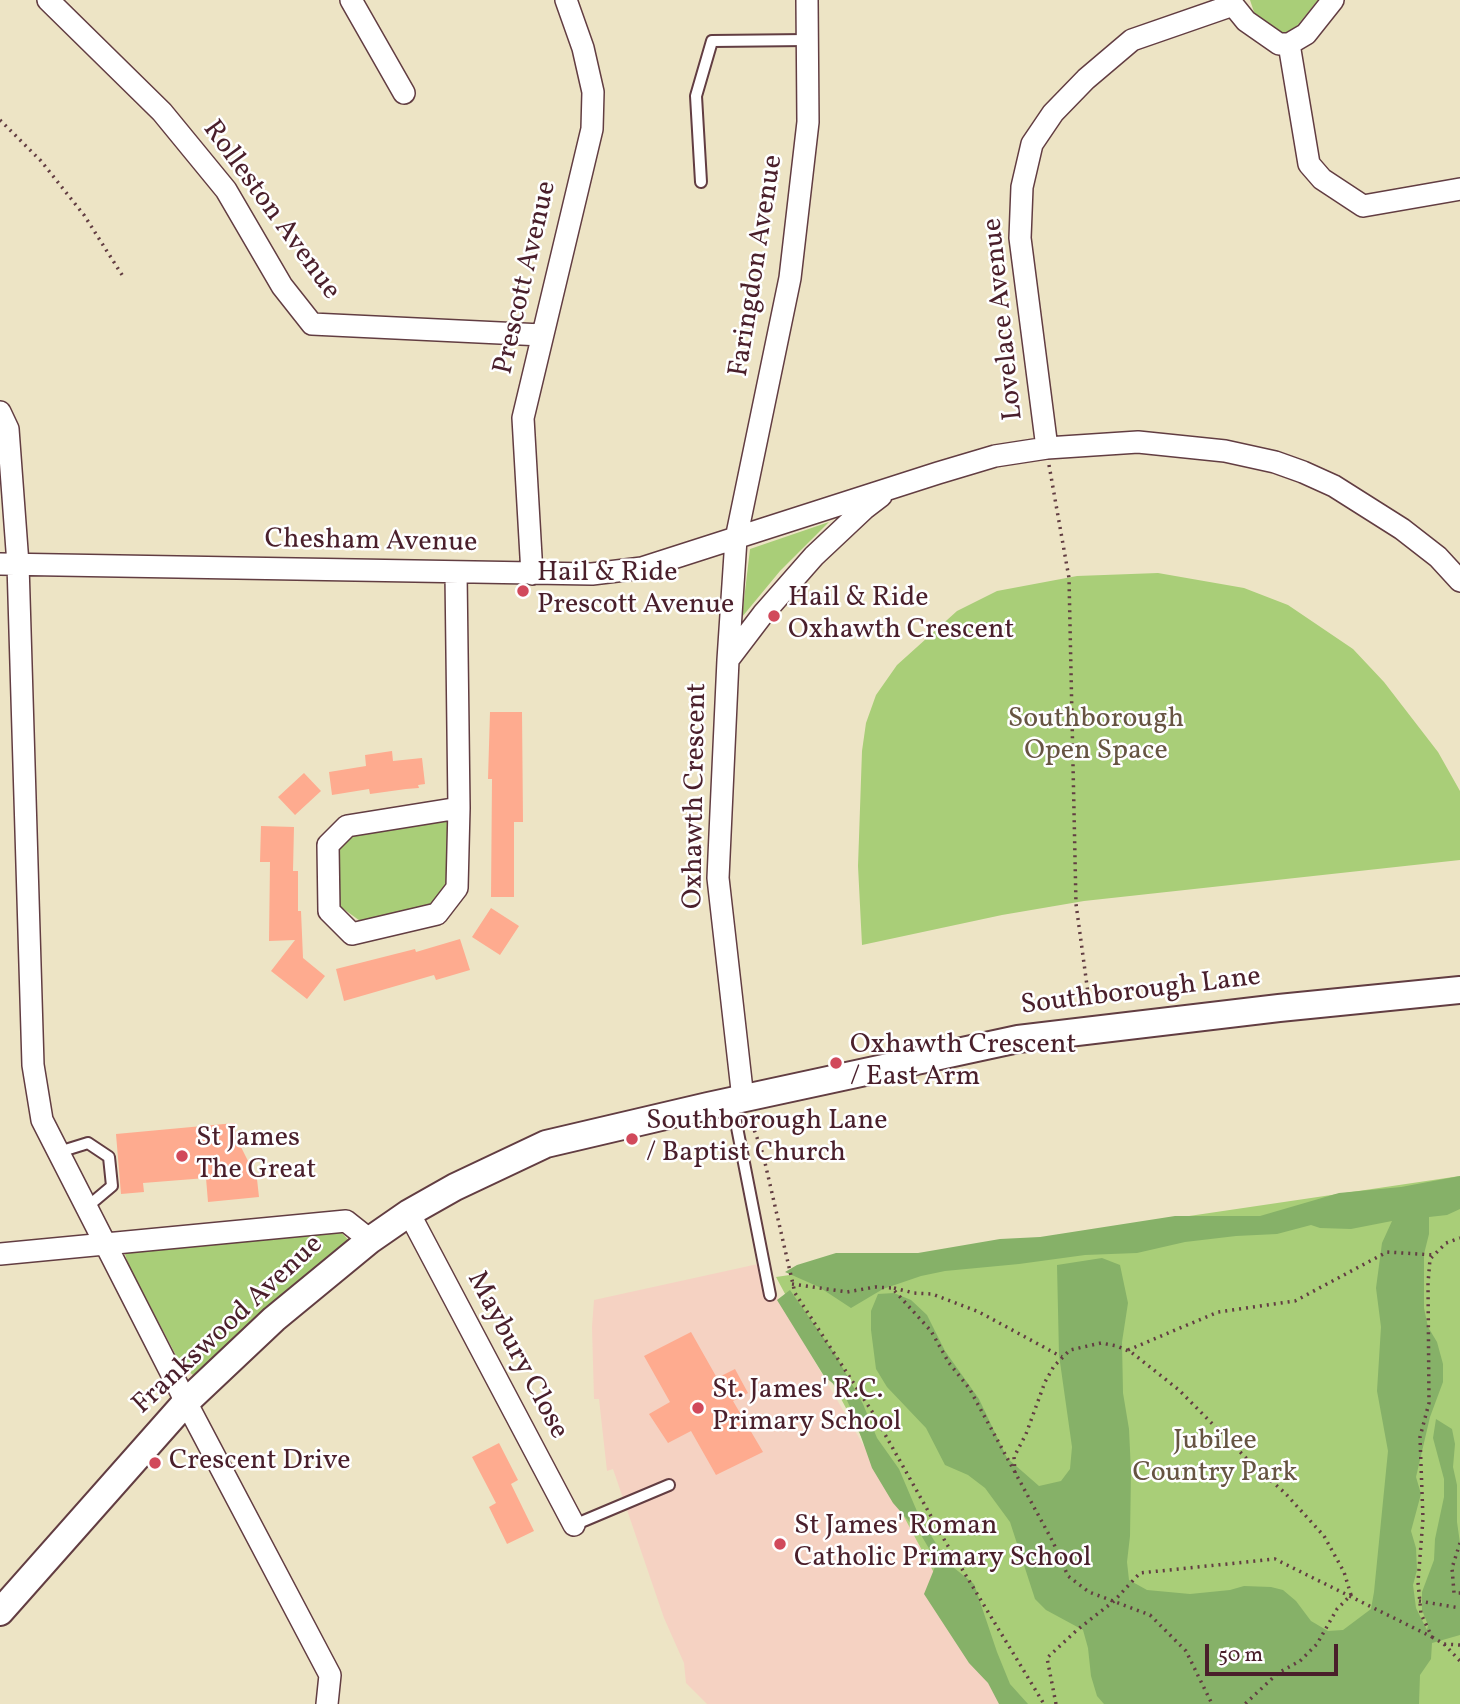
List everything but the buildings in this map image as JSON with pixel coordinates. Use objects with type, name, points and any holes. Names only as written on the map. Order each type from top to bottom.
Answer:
[{"type":"street","name":"Rolleston Avenue","points":[[48,0],[162,112],[226,190],[282,286],[312,324],[542,335]]},
{"type":"street","points":[[351,0],[404,93]]},
{"type":"street","name":"Prescott Avenue","points":[[532,574],[523,418],[592,130],[593,92],[583,48],[566,0]]},
{"type":"street","name":"Faringdon Avenue","points":[[736,539],[790,278],[808,122],[807,0]]},
{"type":"street","points":[[1234,2],[1246,20],[1279,44],[1289,44],[1306,34],[1332,0]]},
{"type":"street","name":"Lovelace Avenue","points":[[1046,448],[1020,238],[1022,187],[1032,144],[1053,113],[1077,87],[1132,40],[1234,2]]},
{"type":"street","points":[[1289,44],[1309,164],[1322,179],[1363,206],[1460,189]]},
{"type":"street","points":[[0,412],[8,429],[9,564],[33,1065],[42,1120],[330,1675],[327,1704]]},
{"type":"street","name":"Oxhawth Crescent","points":[[737,1100],[718,878],[736,539],[894,486],[995,456],[1046,448],[1138,442],[1225,451],[1275,462],[1313,477],[1402,529],[1438,557],[1460,581]]},
{"type":"street","name":"Oxhawth Crescent","points":[[728,660],[763,614],[814,556],[864,509],[894,486]]},
{"type":"street","name":"Chesham Avenue","points":[[9,564],[592,574],[642,568],[736,539]]},
{"type":"street","points":[[456,573],[459,808],[457,888],[437,914],[352,934],[329,911],[328,845],[347,825],[459,808]]},
{"type":"street","name":"Southborough Lane","points":[[546,1144],[1018,1039],[1460,989]]},
{"type":"street","name":"Frankswood Avenue","points":[[0,1612],[186,1402],[274,1319],[370,1240],[409,1213],[455,1187],[546,1144]]},
{"type":"street","name":"Maybury Close","points":[[409,1213],[574,1525]]},
{"type":"street","points":[[0,1254],[346,1222],[370,1240]]},
{"type":"lane","points":[[701,182],[695,96],[712,41],[807,40]]},
{"type":"lane","points":[[737,1100],[770,1295]]},
{"type":"lane","points":[[59,1152],[88,1143],[109,1157],[111,1186],[87,1207]]},
{"type":"lane","points":[[574,1525],[668,1485]]},
{"type":"path","points":[[0,120],[41,161],[84,215],[124,278]]},
{"type":"path","points":[[1046,448],[1069,578],[1076,904],[1093,1031]]},
{"type":"path","points":[[737,1100],[763,1154],[791,1284],[873,1413],[945,1541],[1044,1704]]},
{"type":"path","points":[[1432,1637],[1421,1614],[1419,1601],[1419,1557],[1423,1519],[1420,1437],[1429,1403],[1428,1283],[1430,1259],[1447,1243],[1460,1238]]},
{"type":"path","points":[[1128,1350],[1218,1312],[1295,1301],[1387,1252],[1434,1255]]},
{"type":"path","points":[[791,1284],[847,1292],[875,1287],[932,1294],[971,1309],[1062,1357]]},
{"type":"path","points":[[892,1288],[932,1331],[949,1363],[969,1388],[1053,1542],[1068,1576],[1089,1592],[1150,1615],[1186,1651],[1212,1704]]},
{"type":"path","points":[[1015,1473],[1014,1457],[1026,1434],[1041,1392],[1054,1366],[1062,1357],[1070,1350],[1101,1343],[1128,1350],[1179,1390],[1293,1501],[1324,1536],[1344,1572],[1351,1595]]},
{"type":"path","points":[[1460,1543],[1452,1568],[1454,1593],[1460,1593]]},
{"type":"path","points":[[1056,1704],[1047,1658],[1114,1601],[1140,1573],[1275,1559],[1432,1637],[1444,1644],[1460,1661]]},
{"type":"path","points":[[1245,1704],[1278,1673],[1300,1661],[1317,1644],[1337,1609],[1351,1595]]},
{"type":"path","points":[[1419,1601],[1460,1608]]},
{"type":"path","points":[[1444,1644],[1460,1644]]},
{"type":"shaded area","name":"St James' Roman Catholic Primary School","points":[[758,1264],[1014,1704],[707,1704],[686,1683],[684,1663],[664,1618],[613,1469],[607,1471],[599,1399],[594,1399],[594,1300]]},
{"type":"green space","points":[[1250,0],[1318,0],[1292,32],[1282,34],[1255,15]]},
{"type":"green space","points":[[829,522],[780,571],[742,617],[750,549]]},
{"type":"green space","name":"Southborough Open Space","points":[[1158,573],[1244,588],[1288,605],[1353,649],[1384,682],[1438,752],[1460,791],[1460,860],[1084,901],[1002,915],[862,945],[858,866],[862,751],[866,723],[876,695],[897,665],[957,611],[997,591],[1077,576]]},
{"type":"green space","points":[[448,818],[448,884],[430,906],[363,923],[338,905],[337,846],[355,831]]},
{"type":"green space","name":"Jubilee Country Park","points":[[1460,1176],[1460,1704],[1004,1704],[776,1277]]},
{"type":"green space","points":[[1460,1176],[1460,1209],[1447,1215],[1429,1217],[1429,1234],[1424,1254],[1424,1308],[1428,1327],[1437,1342],[1443,1364],[1443,1382],[1430,1417],[1416,1477],[1421,1494],[1411,1531],[1416,1548],[1417,1570],[1413,1585],[1416,1608],[1427,1630],[1428,1625],[1422,1610],[1422,1592],[1434,1560],[1435,1539],[1444,1497],[1444,1479],[1433,1438],[1436,1419],[1452,1429],[1455,1444],[1453,1467],[1457,1485],[1460,1543],[1460,1635],[1432,1643],[1431,1659],[1420,1675],[1419,1704],[1104,1704],[1097,1696],[1091,1676],[1083,1630],[1046,1610],[1035,1599],[1010,1522],[985,1488],[968,1475],[945,1465],[926,1428],[887,1387],[876,1369],[871,1330],[871,1311],[878,1294],[894,1293],[911,1300],[927,1315],[945,1351],[979,1399],[1007,1458],[1039,1486],[1061,1481],[1070,1469],[1072,1447],[1059,1355],[1057,1265],[1102,1258],[1120,1265],[1128,1303],[1122,1342],[1123,1393],[1129,1429],[1131,1472],[1127,1562],[1129,1580],[1147,1590],[1190,1594],[1244,1586],[1271,1587],[1283,1590],[1296,1601],[1311,1621],[1328,1631],[1343,1630],[1371,1609],[1374,1592],[1388,1451],[1377,1391],[1381,1327],[1376,1288],[1382,1243],[1392,1221],[1351,1229],[1311,1225],[1277,1234],[1185,1242],[1137,1253],[1085,1255],[945,1271],[883,1289],[851,1308],[819,1287],[785,1272],[797,1265],[836,1253],[918,1253],[1000,1239],[1040,1237],[1175,1216],[1260,1216],[1339,1193],[1401,1187]]},
{"type":"green space","points":[[340,1231],[351,1243],[193,1375],[181,1365],[128,1264],[123,1247]]},
{"type":"green space","points":[[790,1290],[836,1356],[863,1404],[877,1438],[899,1469],[919,1516],[948,1563],[974,1584],[1010,1684],[1028,1704],[999,1704],[988,1683],[969,1663],[924,1594],[937,1562],[921,1535],[893,1503],[872,1468],[843,1392],[824,1376],[777,1300]]},
{"type":"place","name":"Hail & Ride Prescott Avenue","points":[[523,591]]},
{"type":"place","name":"Hail & Ride Oxhawth Crescent","points":[[774,616]]},
{"type":"place","name":"Oxhawth Crescent / East Arm","points":[[836,1063]]},
{"type":"place","name":"Southborough Lane / Baptist Church","points":[[632,1139]]},
{"type":"place","name":"St James The Great","points":[[182,1156]]},
{"type":"place","name":"St. James' R.C. Primary School","points":[[698,1408]]},
{"type":"place","name":"Crescent Drive","points":[[155,1463]]},
{"type":"place","name":"St James' Roman Catholic Primary School","points":[[780,1544]]}]
